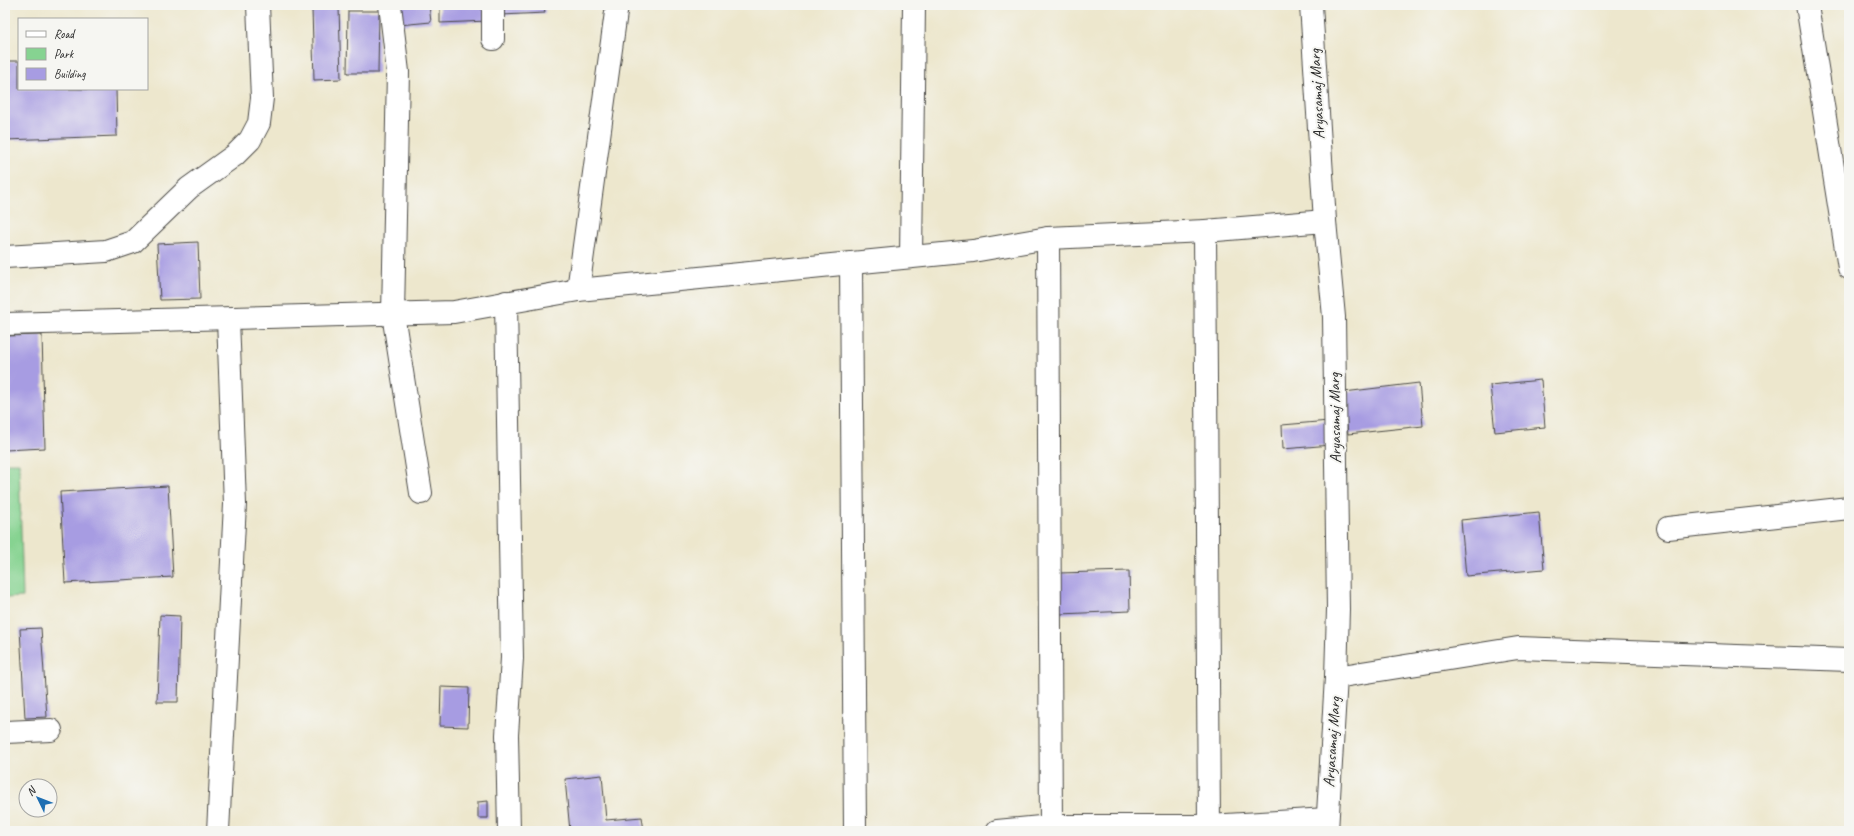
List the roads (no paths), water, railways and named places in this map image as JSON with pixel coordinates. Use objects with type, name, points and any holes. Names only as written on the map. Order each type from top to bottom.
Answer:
[{"type":"street","points":[[5,257],[106,251],[133,242],[189,188],[235,155],[250,140],[259,123],[262,98],[258,5]]},
{"type":"street","points":[[390,5],[398,72],[393,314],[422,493]]},
{"type":"street","points":[[493,5],[493,39]]},
{"type":"street","points":[[578,290],[617,5]]},
{"type":"street","points":[[911,257],[914,5]]},
{"type":"street","name":"Aryasamaj Marg","points":[[1311,5],[1325,221],[1334,325],[1338,609],[1336,677],[1327,825]]},
{"type":"street","points":[[1807,5],[1849,268]]},
{"type":"street","points":[[5,324],[454,312],[578,290],[973,251],[1048,238],[1205,231],[1325,221]]},
{"type":"street","points":[[1205,231],[1209,826]]},
{"type":"street","points":[[1048,238],[1051,828]]},
{"type":"street","points":[[851,263],[855,831]]},
{"type":"street","points":[[506,302],[512,658],[507,735],[509,831]]},
{"type":"street","points":[[218,831],[235,504],[228,319]]},
{"type":"street","points":[[1668,528],[1849,508]]},
{"type":"street","points":[[1336,677],[1518,648],[1849,660]]},
{"type":"street","points":[[5,732],[50,730]]},
{"type":"street","points":[[997,831],[1051,828],[1327,825]]}]
